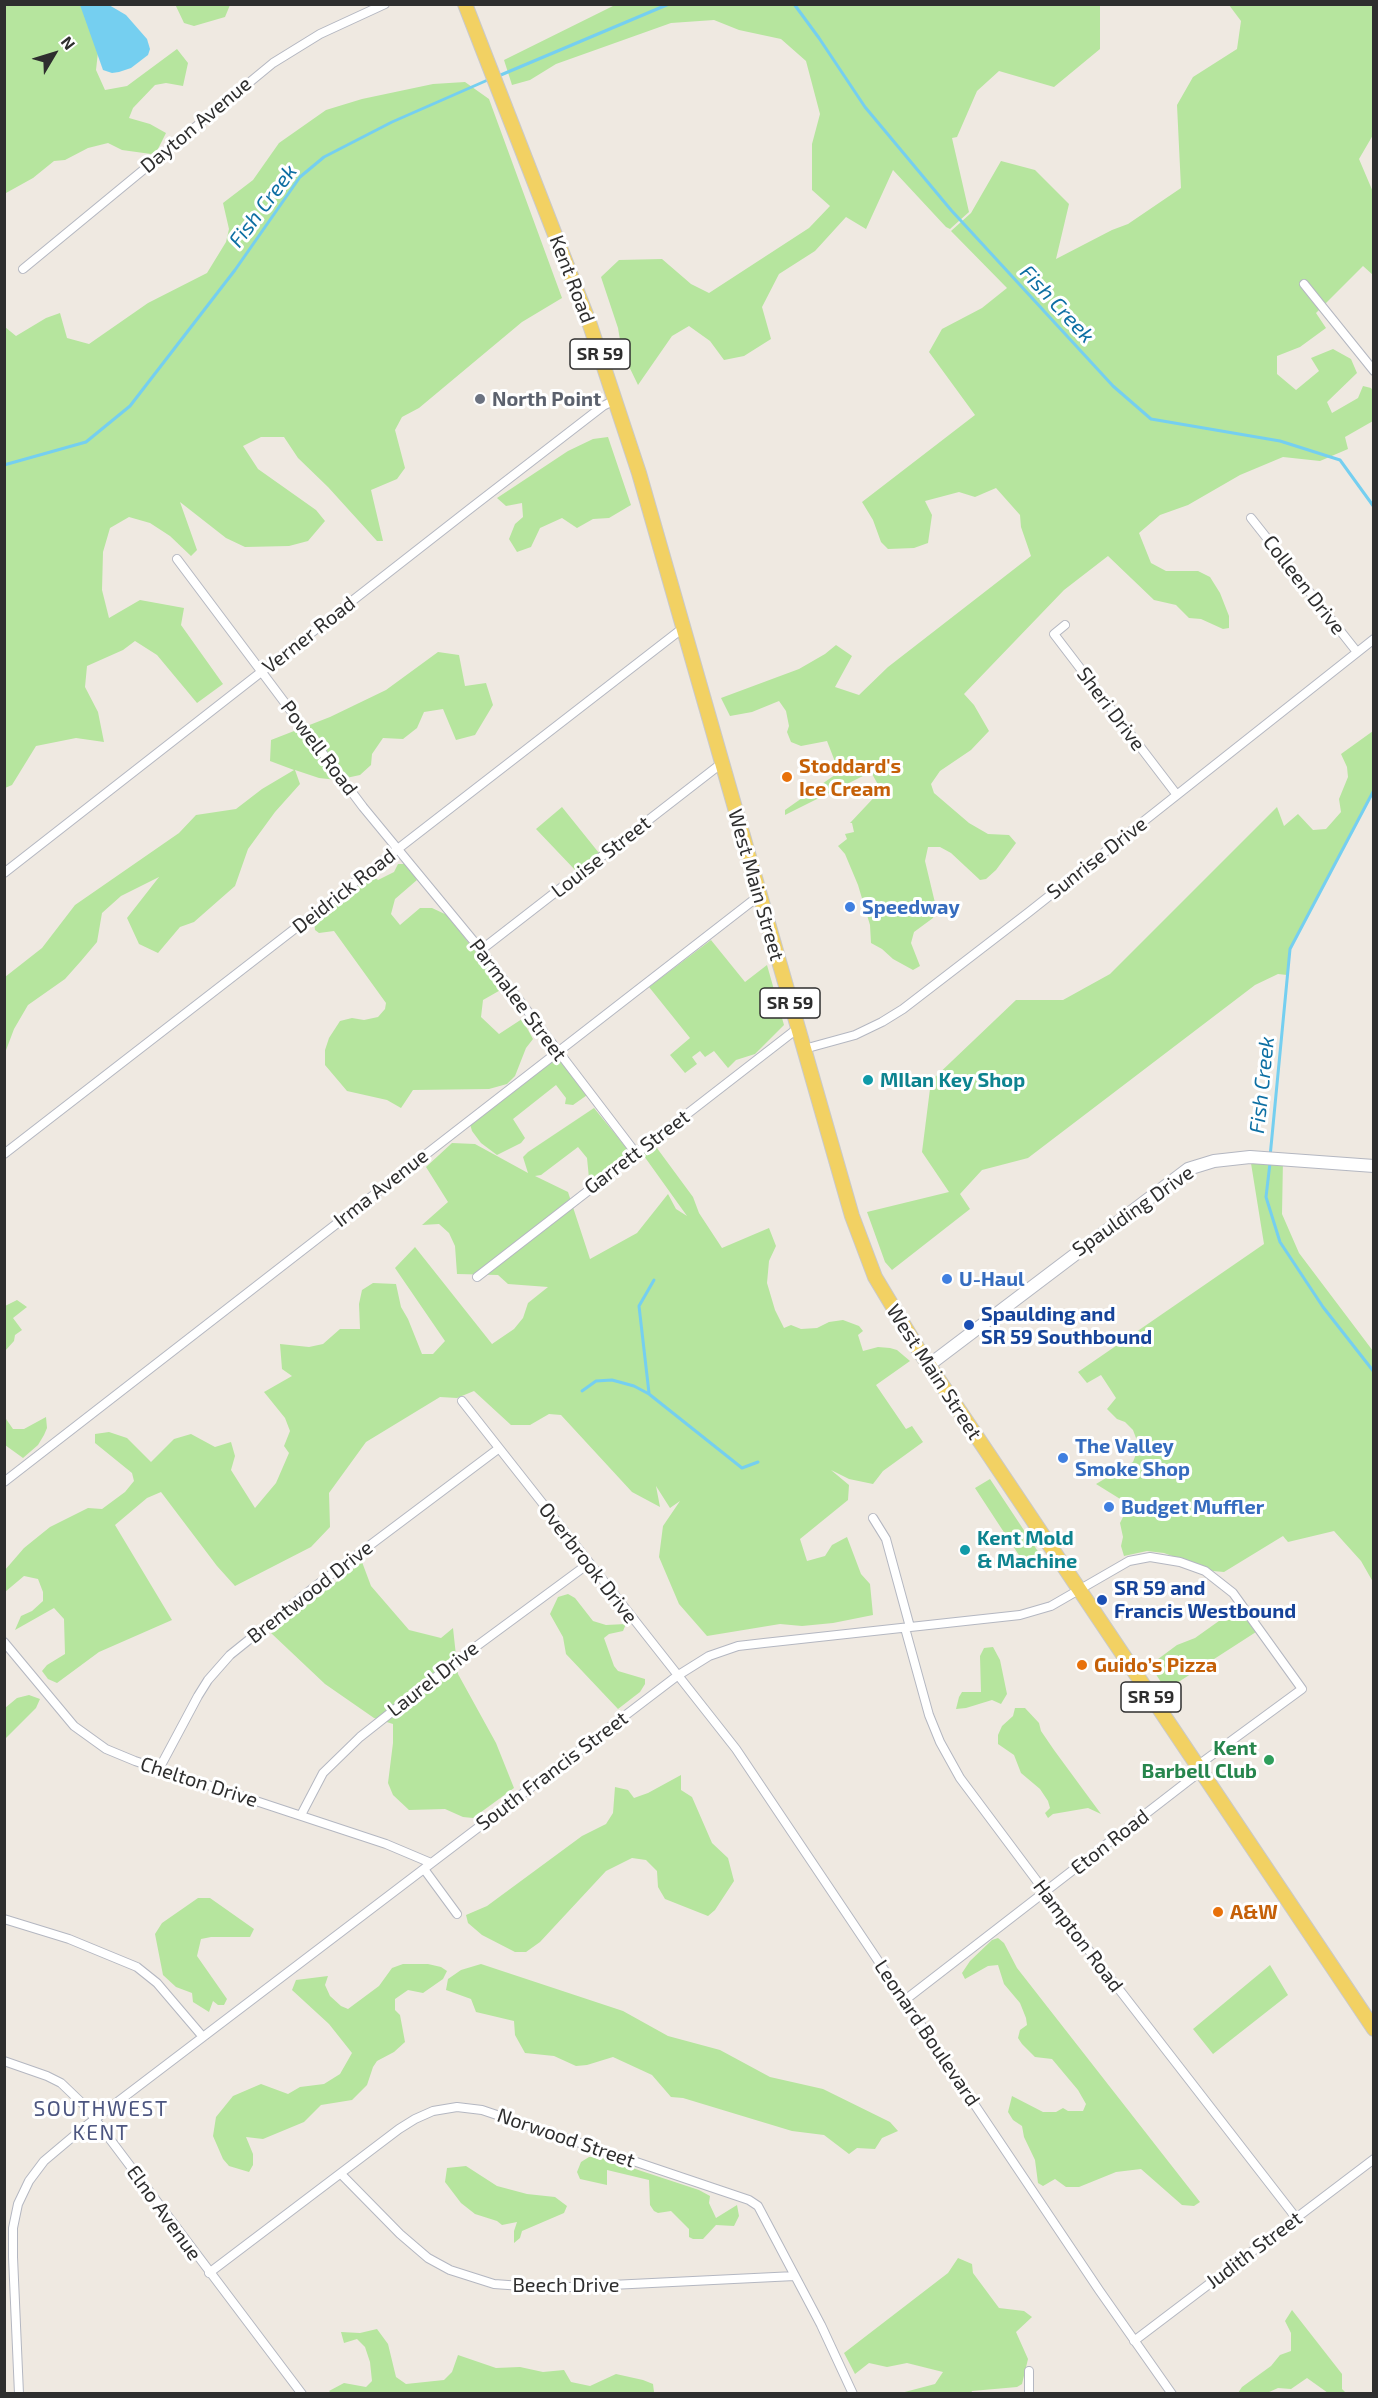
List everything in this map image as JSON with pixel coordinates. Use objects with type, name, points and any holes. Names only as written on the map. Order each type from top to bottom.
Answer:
[{"type":"main road","name":"Kent Road","points":[[465,4],[589,322],[639,473],[683,628]]},
{"type":"main road","name":"West Main Street","points":[[683,628],[866,1256],[884,1295],[928,1365],[1199,1769],[1371,2020]]},
{"type":"street","name":"Dayton Avenue","points":[[23,269],[273,63],[320,34],[385,4]]},
{"type":"street","points":[[1304,284],[1374,371]]},
{"type":"street","name":"Verner Road","points":[[4,873],[471,508],[603,406],[615,400]]},
{"type":"street","name":"Colleen Drive","points":[[1251,518],[1357,652]]},
{"type":"street","name":"Powell Road","points":[[177,559],[398,849]]},
{"type":"street","name":"Sheri Drive","points":[[1065,625],[1054,634],[1177,795]]},
{"type":"street","name":"Deidrick Road","points":[[4,1154],[683,628]]},
{"type":"street","name":"Sunrise Drive","points":[[804,1049],[855,1035],[903,1009],[1374,639]]},
{"type":"street","name":"Louise Street","points":[[481,950],[722,763]]},
{"type":"street","name":"Parmalee Street","points":[[398,849],[481,950],[635,1152]]},
{"type":"street","name":"Irma Avenue","points":[[4,1482],[760,895]]},
{"type":"street","name":"Garrett Street","points":[[477,1277],[635,1152],[798,1028]]},
{"type":"street","name":"Spaulding Drive","points":[[928,1365],[1173,1178],[1200,1164],[1250,1157],[1374,1166]]},
{"type":"street","name":"Overbrook Drive","points":[[462,1401],[677,1676]]},
{"type":"street","name":"Brentwood Drive","points":[[159,1768],[208,1680],[230,1655],[498,1449]]},
{"type":"street","name":"Hampton Road","points":[[873,1518],[886,1539],[929,1715],[950,1761],[978,1803],[1045,1892],[1297,2219]]},
{"type":"street","name":"South Francis Street","points":[[19,2394],[12,2257],[14,2228],[18,2204],[29,2181],[44,2161],[95,2119],[677,1676],[709,1656],[738,1646],[1001,1618],[1038,1611],[1080,1591],[1116,1567],[1139,1559],[1163,1558],[1205,1571],[1224,1584],[1240,1601],[1302,1689]]},
{"type":"street","name":"Laurel Drive","points":[[301,1815],[323,1773],[360,1737],[588,1564]]},
{"type":"street","name":"Chelton Drive","points":[[4,1642],[74,1726],[106,1749],[386,1844],[428,1866]]},
{"type":"street","name":"Leonard Boulevard","points":[[677,1676],[736,1749],[1134,2341],[1172,2394]]},
{"type":"street","name":"Eton Road","points":[[905,2000],[1302,1689]]},
{"type":"street","points":[[428,1866],[457,1914]]},
{"type":"street","points":[[4,1919],[66,1938],[137,1967],[157,1983],[203,2037]]},
{"type":"street","name":"Elno Avenue","points":[[4,2061],[31,2069],[61,2084],[95,2119],[302,2394]]},
{"type":"street","name":"Norwood Street","points":[[209,2273],[415,2118],[433,2111],[457,2107],[482,2110],[749,2200],[764,2214],[821,2325],[853,2394]]},
{"type":"street","name":"Judith Street","points":[[1134,2341],[1374,2159]]},
{"type":"street","name":"Beech Drive","points":[[341,2174],[400,2234],[428,2258],[450,2270],[494,2284],[550,2288],[795,2276]]},
{"type":"street","points":[[1029,2371],[1029,2394]]},
{"type":"green space","points":[[175,4],[230,5],[225,17],[194,26],[184,23]]},
{"type":"green space","points":[[5,5],[81,5],[98,52],[96,70],[105,90],[127,86],[177,49],[188,63],[183,86],[166,83],[155,85],[133,108],[129,118],[150,124],[166,133],[158,149],[151,154],[122,150],[108,143],[88,148],[65,160],[54,161],[33,178],[6,193],[5,196]]},
{"type":"green space","points":[[615,5],[1100,5],[1100,49],[1054,87],[999,71],[977,91],[957,137],[952,138],[969,212],[950,229],[893,170],[866,229],[846,217],[815,251],[779,274],[762,307],[771,339],[744,356],[724,360],[710,341],[689,326],[672,336],[638,385],[622,352],[618,328],[601,277],[619,260],[662,259],[691,284],[709,293],[809,228],[830,206],[812,190],[812,144],[820,114],[806,61],[781,39],[739,30],[714,20],[671,23],[556,64],[530,80],[512,85],[504,60]]},
{"type":"green space","points":[[1229,5],[1373,5],[1373,135],[1359,159],[1373,192],[1373,275],[1363,266],[1316,313],[1326,328],[1300,347],[1277,356],[1277,374],[1296,390],[1319,371],[1311,358],[1333,349],[1351,359],[1357,373],[1327,402],[1332,413],[1358,398],[1363,386],[1373,391],[1373,421],[1345,437],[1348,449],[1320,461],[1283,457],[1240,475],[1188,505],[1160,515],[1139,533],[1151,563],[1166,571],[1198,571],[1210,577],[1220,593],[1229,616],[1229,628],[1223,629],[1201,619],[1189,618],[1176,605],[1154,600],[1108,556],[1064,590],[964,694],[974,705],[989,731],[971,750],[940,771],[931,784],[934,793],[969,823],[988,834],[1009,835],[1016,843],[996,870],[986,879],[980,880],[951,853],[940,847],[928,847],[925,861],[936,907],[933,918],[914,932],[911,943],[920,966],[913,970],[871,943],[870,925],[858,885],[845,854],[838,846],[847,839],[845,834],[854,832],[852,823],[850,823],[881,790],[871,772],[785,815],[785,810],[839,772],[827,741],[801,746],[791,742],[787,732],[789,726],[786,711],[779,701],[752,712],[730,716],[721,698],[799,669],[836,645],[852,656],[835,687],[859,695],[888,667],[1031,556],[1021,527],[1020,515],[996,488],[975,497],[959,492],[925,501],[932,515],[928,543],[914,548],[888,549],[881,542],[873,520],[862,502],[975,415],[929,352],[942,329],[982,308],[1007,288],[951,231],[971,213],[1001,161],[1035,170],[1069,204],[1056,259],[1128,224],[1181,188],[1177,105],[1193,77],[1237,49],[1241,21]]},
{"type":"green space","points":[[465,82],[489,99],[562,298],[522,322],[419,408],[402,417],[395,430],[405,468],[397,479],[371,490],[383,541],[377,541],[298,458],[284,437],[261,437],[243,446],[258,469],[316,510],[325,521],[308,541],[289,546],[245,547],[226,538],[180,502],[197,550],[191,556],[170,536],[150,523],[129,517],[110,528],[103,552],[102,590],[109,618],[140,600],[184,608],[181,625],[223,684],[197,703],[157,655],[135,641],[123,650],[87,666],[85,687],[98,712],[104,742],[76,738],[36,746],[12,785],[5,788],[5,327],[16,336],[46,318],[60,313],[67,338],[89,344],[148,303],[207,273],[226,242],[229,229],[223,203],[253,180],[279,143],[326,110],[362,99],[433,84]]},
{"type":"green space","points":[[608,437],[631,505],[609,518],[593,519],[577,528],[562,518],[540,528],[531,547],[517,552],[509,539],[515,524],[523,517],[522,503],[506,506],[497,498],[568,451],[593,439]]},
{"type":"green space","points":[[438,652],[459,655],[465,686],[486,683],[493,705],[475,735],[456,740],[443,709],[424,712],[417,728],[403,739],[383,738],[372,754],[371,765],[360,775],[337,780],[319,778],[295,770],[300,784],[275,812],[248,849],[235,886],[194,922],[180,927],[158,953],[139,944],[127,918],[159,877],[121,896],[102,913],[97,942],[81,961],[65,979],[28,1005],[14,1029],[5,1053],[5,977],[42,948],[75,905],[179,833],[196,815],[236,809],[262,789],[294,770],[270,761],[271,740],[330,717],[386,690]]},
{"type":"green space","points":[[1373,731],[1373,790],[1290,949],[1287,975],[1278,974],[1255,985],[1028,1158],[982,1170],[960,1194],[970,1209],[892,1270],[885,1262],[867,1212],[949,1192],[922,1152],[931,1081],[1016,1000],[1063,1000],[1110,974],[1277,807],[1284,826],[1298,814],[1313,830],[1326,829],[1341,812],[1339,799],[1348,777],[1347,767],[1341,754]]},
{"type":"green space","points":[[562,807],[599,853],[576,871],[536,829]]},
{"type":"green space","points":[[398,864],[406,864],[417,880],[395,899],[391,914],[400,925],[420,908],[432,908],[447,915],[504,988],[483,1000],[481,1017],[499,1034],[522,1019],[533,1039],[526,1048],[515,1076],[507,1084],[489,1089],[413,1090],[401,1108],[387,1100],[347,1091],[325,1065],[325,1050],[329,1038],[340,1021],[378,1017],[385,1009],[386,1003],[334,931],[319,933],[315,930],[314,922],[372,875],[378,880],[394,872]]},
{"type":"green space","points":[[711,940],[745,982],[767,965],[784,1025],[755,1054],[736,1060],[728,1068],[714,1051],[705,1057],[700,1051],[692,1057],[697,1064],[685,1073],[670,1055],[690,1038],[649,987]]},
{"type":"green space","points":[[557,1052],[590,1093],[573,1105],[565,1104],[566,1098],[556,1085],[513,1119],[525,1138],[521,1143],[497,1155],[481,1143],[470,1124]]},
{"type":"green space","points":[[594,1108],[629,1151],[598,1177],[589,1178],[587,1158],[578,1147],[541,1175],[535,1176],[568,1192],[590,1259],[637,1233],[668,1194],[676,1209],[687,1216],[639,1149],[651,1140],[693,1197],[699,1213],[722,1248],[769,1228],[776,1246],[769,1261],[767,1283],[775,1310],[784,1328],[791,1325],[801,1329],[817,1328],[829,1322],[843,1320],[859,1326],[863,1331],[858,1335],[863,1351],[878,1347],[890,1348],[897,1350],[910,1361],[876,1385],[906,1429],[912,1426],[923,1442],[883,1471],[873,1484],[849,1479],[831,1470],[849,1485],[848,1500],[800,1539],[807,1561],[825,1556],[832,1545],[847,1537],[861,1574],[870,1584],[873,1615],[833,1623],[802,1626],[780,1624],[707,1636],[679,1604],[659,1557],[663,1526],[680,1501],[670,1508],[656,1486],[660,1507],[632,1492],[561,1415],[549,1414],[530,1425],[511,1425],[474,1391],[457,1398],[440,1397],[366,1442],[329,1493],[330,1527],[311,1547],[235,1586],[161,1492],[147,1498],[115,1525],[172,1620],[99,1652],[57,1683],[48,1679],[42,1671],[47,1665],[65,1654],[64,1619],[54,1608],[15,1630],[21,1616],[32,1611],[43,1601],[43,1592],[38,1579],[24,1576],[5,1592],[5,1570],[24,1548],[50,1527],[88,1508],[102,1509],[125,1492],[134,1481],[132,1473],[95,1443],[95,1434],[109,1432],[127,1438],[151,1462],[174,1439],[191,1434],[215,1447],[231,1442],[235,1456],[231,1470],[255,1508],[276,1483],[289,1453],[284,1446],[290,1431],[285,1418],[264,1392],[292,1376],[282,1369],[280,1344],[309,1347],[323,1344],[340,1329],[360,1329],[359,1304],[362,1290],[373,1283],[396,1284],[401,1307],[422,1354],[433,1354],[445,1341],[395,1268],[415,1247],[492,1344],[514,1329],[523,1318],[528,1303],[548,1287],[508,1284],[498,1275],[457,1274],[455,1246],[449,1233],[439,1224],[422,1225],[448,1202],[426,1167],[452,1143],[475,1144],[528,1173],[523,1157],[528,1152]]},
{"type":"green space","points":[[1250,1157],[1283,1159],[1282,1214],[1299,1253],[1373,1351],[1373,1582],[1361,1561],[1334,1531],[1288,1542],[1283,1536],[1224,1572],[1213,1571],[1164,1553],[1147,1551],[1124,1556],[1120,1523],[1127,1509],[1123,1506],[1125,1502],[1096,1484],[1133,1462],[1139,1446],[1133,1430],[1107,1409],[1116,1398],[1101,1375],[1087,1383],[1078,1372],[1264,1244]]},
{"type":"green space","points":[[17,1300],[27,1307],[13,1318],[22,1330],[15,1335],[14,1341],[5,1351],[5,1306]]},
{"type":"green space","points":[[4,1416],[13,1429],[24,1429],[46,1417],[47,1428],[44,1435],[38,1445],[23,1458],[5,1445]]},
{"type":"green space","points":[[990,1479],[1043,1559],[1028,1569],[975,1488]]},
{"type":"green space","points":[[362,1562],[371,1586],[409,1630],[441,1638],[453,1628],[458,1674],[496,1743],[514,1788],[473,1818],[463,1817],[445,1809],[409,1810],[393,1795],[388,1783],[393,1724],[374,1718],[325,1684],[271,1633]]},
{"type":"green space","points":[[568,1594],[575,1598],[593,1621],[606,1625],[626,1624],[623,1631],[609,1634],[604,1638],[618,1671],[645,1679],[645,1684],[640,1692],[618,1709],[566,1654],[563,1637],[550,1614],[558,1597]]},
{"type":"green space","points":[[1233,1611],[1243,1614],[1256,1632],[1166,1690],[1150,1665],[1177,1645],[1195,1638]]},
{"type":"green space","points":[[993,1647],[1000,1660],[1007,1694],[1001,1704],[992,1700],[956,1709],[962,1692],[981,1692],[980,1656],[984,1648]]},
{"type":"green space","points":[[29,1695],[40,1699],[36,1708],[5,1739],[5,1708],[17,1698]]},
{"type":"green space","points":[[1015,1708],[1025,1708],[1039,1723],[1041,1731],[1101,1814],[1088,1808],[1053,1814],[1048,1818],[1045,1813],[1050,1808],[1040,1789],[1021,1773],[1014,1755],[998,1744],[998,1735],[1002,1726],[1013,1716]]},
{"type":"green space","points":[[681,1775],[681,1790],[692,1797],[712,1843],[728,1858],[734,1881],[715,1910],[708,1916],[665,1899],[658,1887],[657,1871],[646,1860],[632,1858],[606,1871],[540,1942],[526,1952],[515,1952],[482,1935],[468,1923],[466,1915],[487,1906],[582,1836],[606,1824],[613,1813],[615,1787],[628,1790],[634,1798]]},
{"type":"green space","points":[[198,1898],[210,1898],[254,1929],[250,1937],[201,1939],[197,1956],[227,1999],[224,2005],[218,2005],[213,2001],[209,2012],[193,2002],[192,1993],[176,1987],[163,1975],[155,1934],[162,1923]]},
{"type":"green space","points":[[998,1938],[1004,1943],[1017,1968],[1200,2202],[1194,2206],[1182,2205],[1141,2169],[1116,2172],[1079,2187],[1066,2187],[1055,2179],[1043,2186],[1038,2183],[1035,2160],[1024,2137],[1022,2126],[1013,2120],[1008,2112],[1012,2096],[1043,2112],[1056,2112],[1063,2108],[1068,2111],[1083,2111],[1086,2104],[1078,2090],[1052,2059],[1035,2057],[1018,2038],[1020,2030],[1027,2025],[1026,2018],[1020,2003],[1004,1984],[998,1965],[988,1966],[965,1979],[962,1973],[970,1961],[992,1940]]},
{"type":"green space","points":[[403,1964],[428,1964],[447,1971],[443,1979],[423,1993],[408,1990],[395,1999],[395,2010],[400,2015],[405,2042],[394,2052],[377,2061],[367,2085],[352,2100],[321,2105],[304,2122],[263,2139],[246,2137],[253,2154],[253,2165],[249,2172],[229,2166],[223,2159],[213,2136],[216,2117],[233,2096],[261,2084],[288,2094],[300,2087],[324,2084],[340,2074],[352,2053],[329,2024],[292,1990],[296,1980],[328,1976],[325,1985],[330,1996],[348,2009],[379,1986],[392,1968]]},
{"type":"green space","points":[[481,1964],[623,2011],[668,2036],[720,2050],[770,2077],[823,2089],[890,2122],[898,2131],[882,2138],[875,2149],[857,2148],[849,2154],[824,2135],[792,2131],[683,2098],[671,2097],[652,2075],[613,2057],[576,2066],[554,2056],[525,2053],[515,2035],[514,2021],[476,2012],[471,1999],[446,1990],[448,1979],[461,1970]]},
{"type":"green space","points":[[1270,1965],[1288,1995],[1213,2054],[1193,2029]]},
{"type":"green space","points":[[589,2157],[599,2157],[699,2190],[710,2196],[709,2203],[716,2218],[737,2205],[739,2216],[734,2226],[716,2225],[703,2239],[693,2239],[689,2237],[689,2229],[671,2211],[658,2213],[654,2211],[650,2205],[649,2180],[607,2170],[607,2185],[580,2179],[577,2172],[581,2162]]},
{"type":"green space","points":[[466,2166],[497,2186],[527,2194],[555,2197],[567,2206],[564,2213],[522,2231],[520,2238],[514,2243],[517,2222],[502,2225],[497,2221],[475,2214],[461,2203],[445,2182],[447,2168]]},
{"type":"green space","points":[[958,2258],[972,2264],[973,2273],[999,2308],[1024,2311],[1032,2317],[1016,2332],[1028,2359],[1022,2384],[1017,2387],[972,2391],[971,2393],[901,2393],[935,2384],[943,2372],[907,2363],[887,2367],[869,2363],[855,2374],[844,2353],[948,2273]]},
{"type":"green space","points":[[1292,2310],[1342,2374],[1342,2389],[1346,2393],[1328,2393],[1307,2378],[1291,2389],[1278,2388],[1267,2393],[1238,2393],[1242,2387],[1271,2366],[1280,2355],[1291,2351],[1291,2333],[1285,2321]]},
{"type":"green space","points":[[377,2329],[388,2344],[396,2377],[406,2384],[444,2380],[452,2372],[458,2355],[496,2368],[520,2367],[543,2372],[564,2370],[571,2382],[590,2386],[616,2374],[653,2384],[654,2392],[331,2393],[329,2391],[344,2383],[366,2387],[372,2381],[370,2362],[365,2347],[357,2339],[344,2343],[341,2332],[360,2333]]},
{"type":"water","points":[[80,5],[109,5],[126,15],[147,39],[150,49],[148,55],[131,68],[119,72],[112,73],[103,70]]},
{"type":"waterway","name":"Fish Creek","points":[[496,77],[669,4]]},
{"type":"waterway","name":"Fish Creek","points":[[794,4],[865,107],[951,210],[1113,386],[1151,419],[1280,441],[1340,460],[1374,507]]},
{"type":"waterway","name":"Fish Creek","points":[[4,465],[86,442],[130,406],[235,270],[300,177],[324,157],[392,122],[490,79]]},
{"type":"waterway","name":"Fish Creek","points":[[1270,1157],[1290,949],[1374,790]]},
{"type":"waterway","name":"Fish Creek","points":[[1270,1163],[1266,1197],[1280,1242],[1323,1307],[1374,1372]]},
{"type":"waterway","points":[[649,1393],[639,1306],[654,1280]]},
{"type":"waterway","points":[[582,1391],[596,1381],[612,1380],[634,1386],[649,1394],[742,1468],[758,1462]]},
{"type":"place","name":"North Point","points":[[480,399]]},
{"type":"place","name":"Stoddard's Ice Cream","points":[[787,777]]},
{"type":"place","name":"Speedway","points":[[850,907]]},
{"type":"place","name":"MIlan Key Shop","points":[[868,1080]]},
{"type":"place","name":"U-Haul","points":[[947,1279]]},
{"type":"place","name":"Spaulding and SR 59 Southbound","points":[[969,1325]]},
{"type":"place","name":"The Valley Smoke Shop","points":[[1063,1458]]},
{"type":"place","name":"Budget Muffler","points":[[1109,1507]]},
{"type":"place","name":"Kent Mold & Machine","points":[[965,1550]]},
{"type":"place","name":"SR 59 and Francis Westbound","points":[[1102,1600]]},
{"type":"place","name":"Guido’s Pizza","points":[[1082,1665]]},
{"type":"place","name":"Kent Barbell Club","points":[[1269,1760]]},
{"type":"place","name":"A&W","points":[[1218,1912]]},
{"type":"district","name":"SOUTHWEST KENT","points":[[101,2121]]}]
